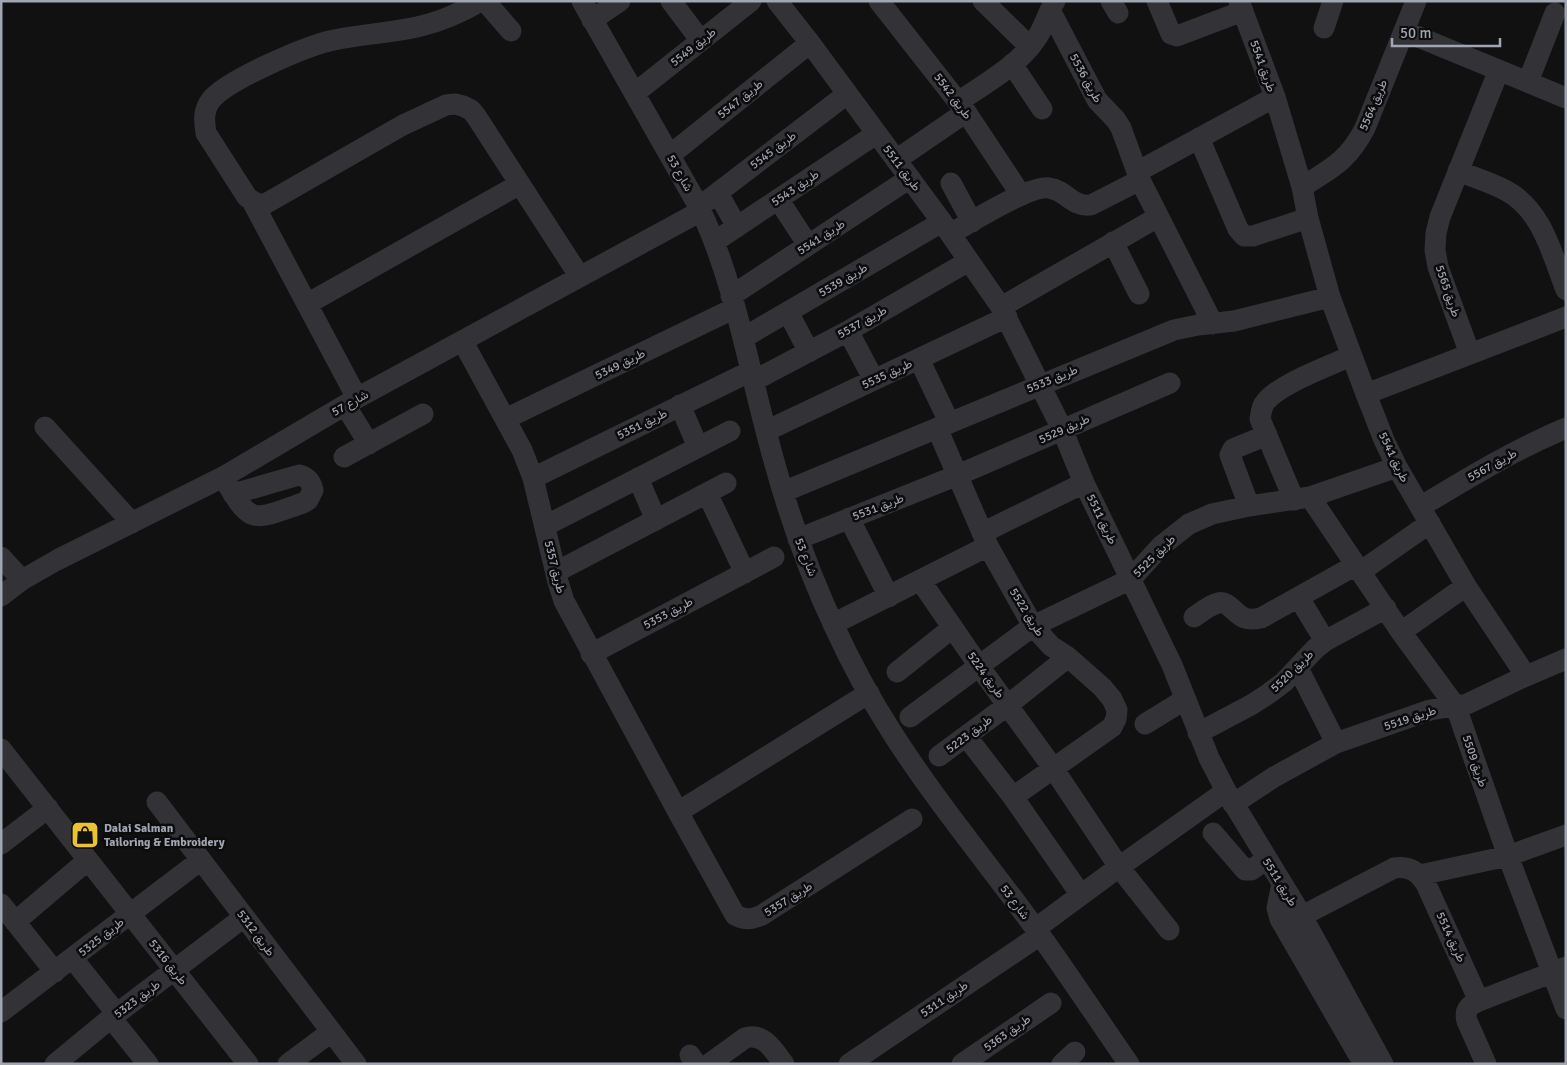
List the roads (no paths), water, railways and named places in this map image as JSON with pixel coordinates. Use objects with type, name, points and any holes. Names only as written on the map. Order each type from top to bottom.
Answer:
[{"type":"street","points":[[369,444],[307,304],[252,202],[206,132],[205,114],[211,100],[224,88],[304,50],[332,40],[419,27],[455,15],[483,1],[511,31]]},
{"type":"street","name":"شارع 53","points":[[582,1],[700,209],[714,242],[743,338],[783,492],[798,539],[833,624],[890,730],[1037,932],[1129,1064]]},
{"type":"street","points":[[592,20],[620,1]]},
{"type":"street","points":[[671,1],[701,41]]},
{"type":"street","name":"طريق 5549","points":[[635,93],[752,1]]},
{"type":"street","name":"طريق 5511","points":[[776,1],[810,43],[910,178],[1004,312],[1062,430],[1084,483],[1172,665],[1198,733],[1230,798],[1302,916],[1383,1064]]},
{"type":"street","name":"طريق 5542","points":[[879,1],[962,107],[1021,195]]},
{"type":"street","points":[[983,1],[1030,47]]},
{"type":"street","points":[[1157,1],[1171,34],[1177,36],[1241,6]]},
{"type":"street","points":[[1324,28],[1333,1]]},
{"type":"street","name":"طريق 5564","points":[[1302,187],[1343,160],[1356,145],[1416,1]]},
{"type":"street","points":[[896,160],[962,107],[1030,47],[1040,32],[1052,5]]},
{"type":"street","name":"طريق 5536","points":[[1052,5],[1097,100],[1121,128],[1138,176],[1213,324]]},
{"type":"street","name":"طريق 5541","points":[[1241,6],[1274,98],[1302,187],[1308,218],[1330,297],[1351,356],[1397,467],[1466,586],[1526,676]]},
{"type":"street","points":[[1528,82],[1554,13]]},
{"type":"street","points":[[1404,31],[1566,98]]},
{"type":"street","name":"طريق 5547","points":[[670,155],[810,43]]},
{"type":"street","points":[[1012,64],[1042,109]]},
{"type":"street","name":"طريق 5565","points":[[1470,354],[1438,267],[1435,250],[1436,233],[1440,217],[1498,70]]},
{"type":"street","name":"طريق 5545","points":[[700,209],[718,192],[847,94]]},
{"type":"street","points":[[946,228],[972,222],[1021,195],[1038,189],[1056,190],[1078,204],[1084,206],[1091,205],[1199,138],[1274,98]]},
{"type":"street","points":[[252,202],[258,204],[271,202],[403,125],[446,105],[455,104],[463,106],[476,116],[580,276]]},
{"type":"street","name":"طريق 5543","points":[[714,242],[876,134]]},
{"type":"street","points":[[1199,138],[1238,229],[1244,236],[1253,236],[1308,218]]},
{"type":"street","points":[[1458,171],[1504,189],[1527,207],[1542,231],[1566,290]]},
{"type":"street","name":"طريق 5541","points":[[733,302],[808,245],[910,178]]},
{"type":"street","points":[[951,183],[972,222]]},
{"type":"street","points":[[307,304],[520,184]]},
{"type":"street","points":[[718,192],[737,227]]},
{"type":"street","points":[[778,199],[808,245]]},
{"type":"street","name":"شارع 57","points":[[1,596],[22,580],[57,560],[132,523],[228,485],[351,402],[700,209]]},
{"type":"street","name":"طريق 5535","points":[[766,431],[919,359],[1004,312],[1114,242],[1158,217]]},
{"type":"street","name":"طريق 5539","points":[[743,338],[946,228]]},
{"type":"street","points":[[1114,242],[1139,294]]},
{"type":"street","name":"طريق 5537","points":[[752,376],[809,352],[969,261]]},
{"type":"street","name":"طريق 5533","points":[[783,492],[1174,330],[1234,321],[1330,297]]},
{"type":"street","name":"طريق 5349","points":[[505,419],[733,302]]},
{"type":"street","points":[[788,312],[809,352]]},
{"type":"street","points":[[1366,394],[1566,316]]},
{"type":"street","points":[[848,331],[874,380]]},
{"type":"street","name":"طريق 5357","points":[[462,342],[522,450],[533,478],[564,602],[735,915],[753,920],[912,819]]},
{"type":"street","name":"طريق 5509","points":[[1351,356],[1274,394],[1264,403],[1260,419],[1302,499],[1358,568],[1401,632],[1456,707],[1508,856],[1559,969],[1566,1009]]},
{"type":"street","name":"طريق 5522","points":[[919,359],[943,425],[958,476],[985,539],[1033,626],[1051,646],[1068,657],[1102,687],[1112,699],[1117,710],[1116,719],[1112,727],[1053,768]]},
{"type":"street","name":"طريق 5351","points":[[533,478],[680,405],[752,376]]},
{"type":"street","name":"طريق 5529","points":[[958,476],[1170,383]]},
{"type":"street","points":[[680,405],[698,447]]},
{"type":"street","points":[[344,457],[423,414]]},
{"type":"street","points":[[45,427],[132,523]]},
{"type":"street","name":"طريق 5567","points":[[1425,515],[1496,461],[1566,428]]},
{"type":"street","points":[[545,526],[730,431]]},
{"type":"street","points":[[1249,506],[1230,455],[1233,449],[1267,435]]},
{"type":"street","name":"طريق 5525","points":[[910,717],[1033,626],[1131,579],[1161,546],[1189,524],[1212,514],[1249,506],[1302,499],[1397,467]]},
{"type":"street","name":"طريق 5531","points":[[798,539],[958,476]]},
{"type":"street","points":[[638,478],[656,520]]},
{"type":"street","points":[[833,624],[920,580],[985,539],[1084,483]]},
{"type":"street","points":[[556,572],[717,488],[745,573]]},
{"type":"street","points":[[1194,617],[1222,602],[1228,604],[1245,618],[1261,618],[1358,568],[1425,515]]},
{"type":"street","points":[[849,518],[889,597]]},
{"type":"street","points":[[1,557],[22,580]]},
{"type":"street","name":"طريق 5353","points":[[592,654],[774,558]]},
{"type":"street","name":"طريق 5224","points":[[920,580],[978,666],[1053,768],[1119,866],[1169,930]]},
{"type":"street","points":[[1401,632],[1466,586]]},
{"type":"street","points":[[1299,598],[1325,641]]},
{"type":"street","name":"طريق 5520","points":[[1198,733],[1260,700],[1284,682],[1314,649],[1325,641],[1386,608]]},
{"type":"street","points":[[896,672],[952,628]]},
{"type":"street","name":"طريق 5223","points":[[940,756],[1068,657]]},
{"type":"street","name":"طريق 5519","points":[[1037,932],[1119,866],[1230,798],[1274,777],[1336,743],[1430,710],[1456,707],[1479,700],[1526,676],[1566,659]]},
{"type":"street","points":[[1298,668],[1336,743]]},
{"type":"street","points":[[678,812],[869,693]]},
{"type":"street","points":[[1145,724],[1184,700]]},
{"type":"street","points":[[966,736],[1013,797],[1081,895]]},
{"type":"street","name":"طريق 5316","points":[[1,749],[248,1064]]},
{"type":"street","points":[[1013,797],[1053,768]]},
{"type":"street","name":"طريق 5312","points":[[156,802],[356,1064]]},
{"type":"street","points":[[1,844],[48,808]]},
{"type":"street","points":[[1213,833],[1245,870],[1250,870],[1267,860]]},
{"type":"street","points":[[1302,916],[1394,868],[1404,867],[1413,869],[1420,875],[1508,856],[1566,835]]},
{"type":"street","points":[[15,922],[88,860]]},
{"type":"street","name":"طريق 5325","points":[[1,1012],[201,860]]},
{"type":"street","name":"طريق 5514","points":[[1420,875],[1478,1001]]},
{"type":"street","points":[[1282,884],[1277,903],[1280,919],[1358,1054],[1362,1059],[1371,1064]]},
{"type":"street","points":[[1,904],[55,972]]},
{"type":"street","name":"طريق 5323","points":[[55,1064],[114,1016],[244,917]]},
{"type":"street","name":"طريق 5311","points":[[855,1062],[1037,932]]},
{"type":"street","points":[[73,959],[148,1064]]},
{"type":"street","points":[[1486,1064],[1465,1014],[1468,1008],[1478,1001],[1559,969]]},
{"type":"street","name":"طريق 5363","points":[[962,1064],[1051,1003]]},
{"type":"street","points":[[288,1064],[331,1032]]},
{"type":"street","points":[[709,1064],[745,1038],[751,1036],[763,1040],[784,1064]]},
{"type":"place","name":"Dalai Salman Tailoring & Embroidery","points":[[85,835]]}]
